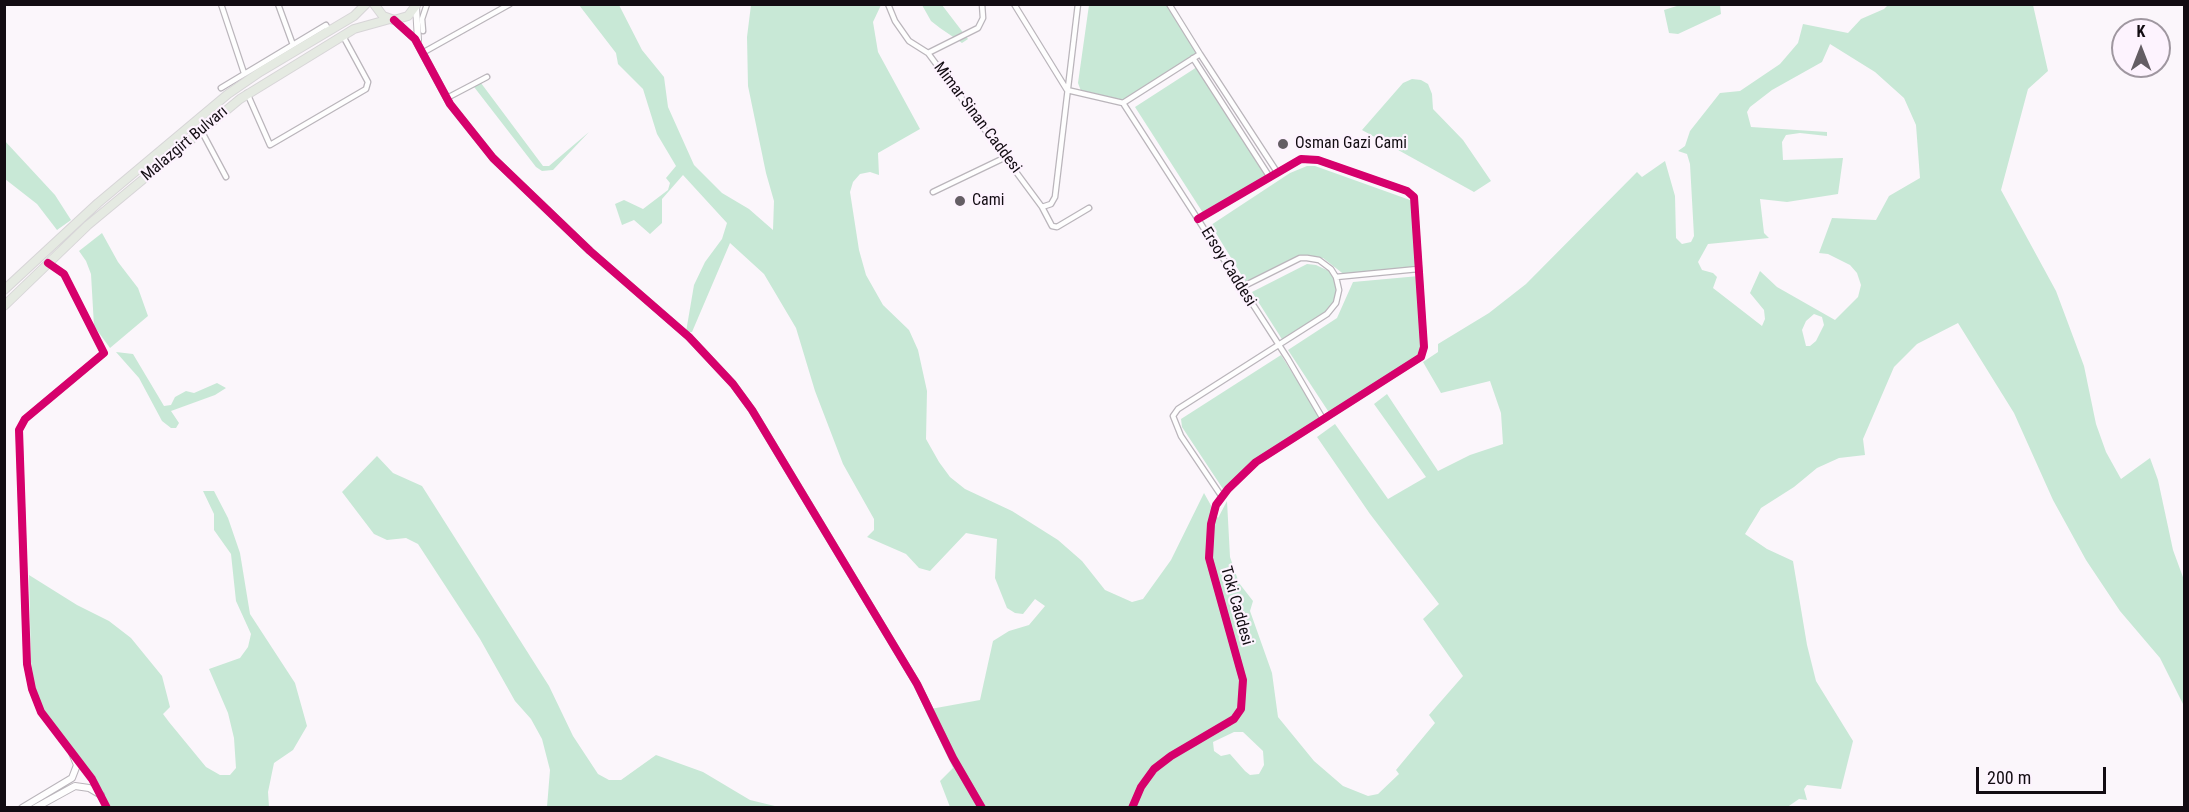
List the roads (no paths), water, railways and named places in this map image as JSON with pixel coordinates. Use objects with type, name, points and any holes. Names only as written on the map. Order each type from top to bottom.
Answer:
[{"type":"highway","name":"Malazgirt Bulvarı","points":[[4,290],[98,203],[245,77],[294,47],[329,31],[354,16],[366,4]]},
{"type":"highway","points":[[374,4],[380,14],[392,20]]},
{"type":"highway","name":"Malazgirt Bulvarı","points":[[4,306],[112,205],[247,93],[362,26],[408,16],[416,6]]},
{"type":"street","points":[[221,4],[245,77],[221,88]]},
{"type":"street","points":[[278,4],[294,47]]},
{"type":"street","points":[[423,31],[422,19],[427,4]]},
{"type":"street","points":[[424,52],[510,4]]},
{"type":"street","name":"Mimar Sinan Caddesi","points":[[888,4],[895,21],[909,41],[928,53],[1042,207],[1051,225],[1056,227],[1089,208]]},
{"type":"street","points":[[928,53],[978,28],[983,18],[982,4]]},
{"type":"street","points":[[1014,4],[1067,90],[1123,103],[1200,54]]},
{"type":"street","points":[[1042,207],[1051,204],[1056,197],[1078,4]]},
{"type":"street","points":[[1169,4],[1277,172]]},
{"type":"street","points":[[416,6],[415,25],[419,44]]},
{"type":"street","points":[[392,20],[407,29],[419,44],[447,98],[469,131],[514,179],[590,251],[688,337],[733,384],[757,419],[917,684],[953,758],[982,807]]},
{"type":"street","points":[[247,93],[270,145],[366,89],[368,82],[343,36]]},
{"type":"street","points":[[1192,58],[1269,176]]},
{"type":"street","points":[[447,98],[487,77]]},
{"type":"street","name":"Ersoy Caddesi","points":[[1123,103],[1242,287],[1323,419]]},
{"type":"street","points":[[201,130],[225,177]]},
{"type":"street","points":[[933,192],[1006,157]]},
{"type":"street","points":[[1198,219],[1300,159],[1317,160],[1407,191],[1414,196],[1418,269],[1336,277]]},
{"type":"street","points":[[1222,497],[1181,436],[1173,416],[1332,309],[1339,294],[1336,277],[1318,260],[1304,258],[1242,287]]},
{"type":"street","points":[[48,263],[64,274],[104,353],[25,419],[18,434],[29,680],[42,712],[101,795],[107,807]]},
{"type":"street","name":"Toki Caddesi","points":[[1132,807],[1154,769],[1171,756],[1234,719],[1241,709],[1243,680],[1209,558],[1211,524],[1222,497],[1256,462],[1421,357],[1424,347],[1418,269]]},
{"type":"street","points":[[22,807],[72,778],[77,765],[72,753]]},
{"type":"street","points":[[35,807],[75,786],[86,786],[101,795]]},
{"type":"place","name":"Osman Gazi Cami","points":[[1283,144]]},
{"type":"place","name":"Cami","points":[[960,201]]}]
